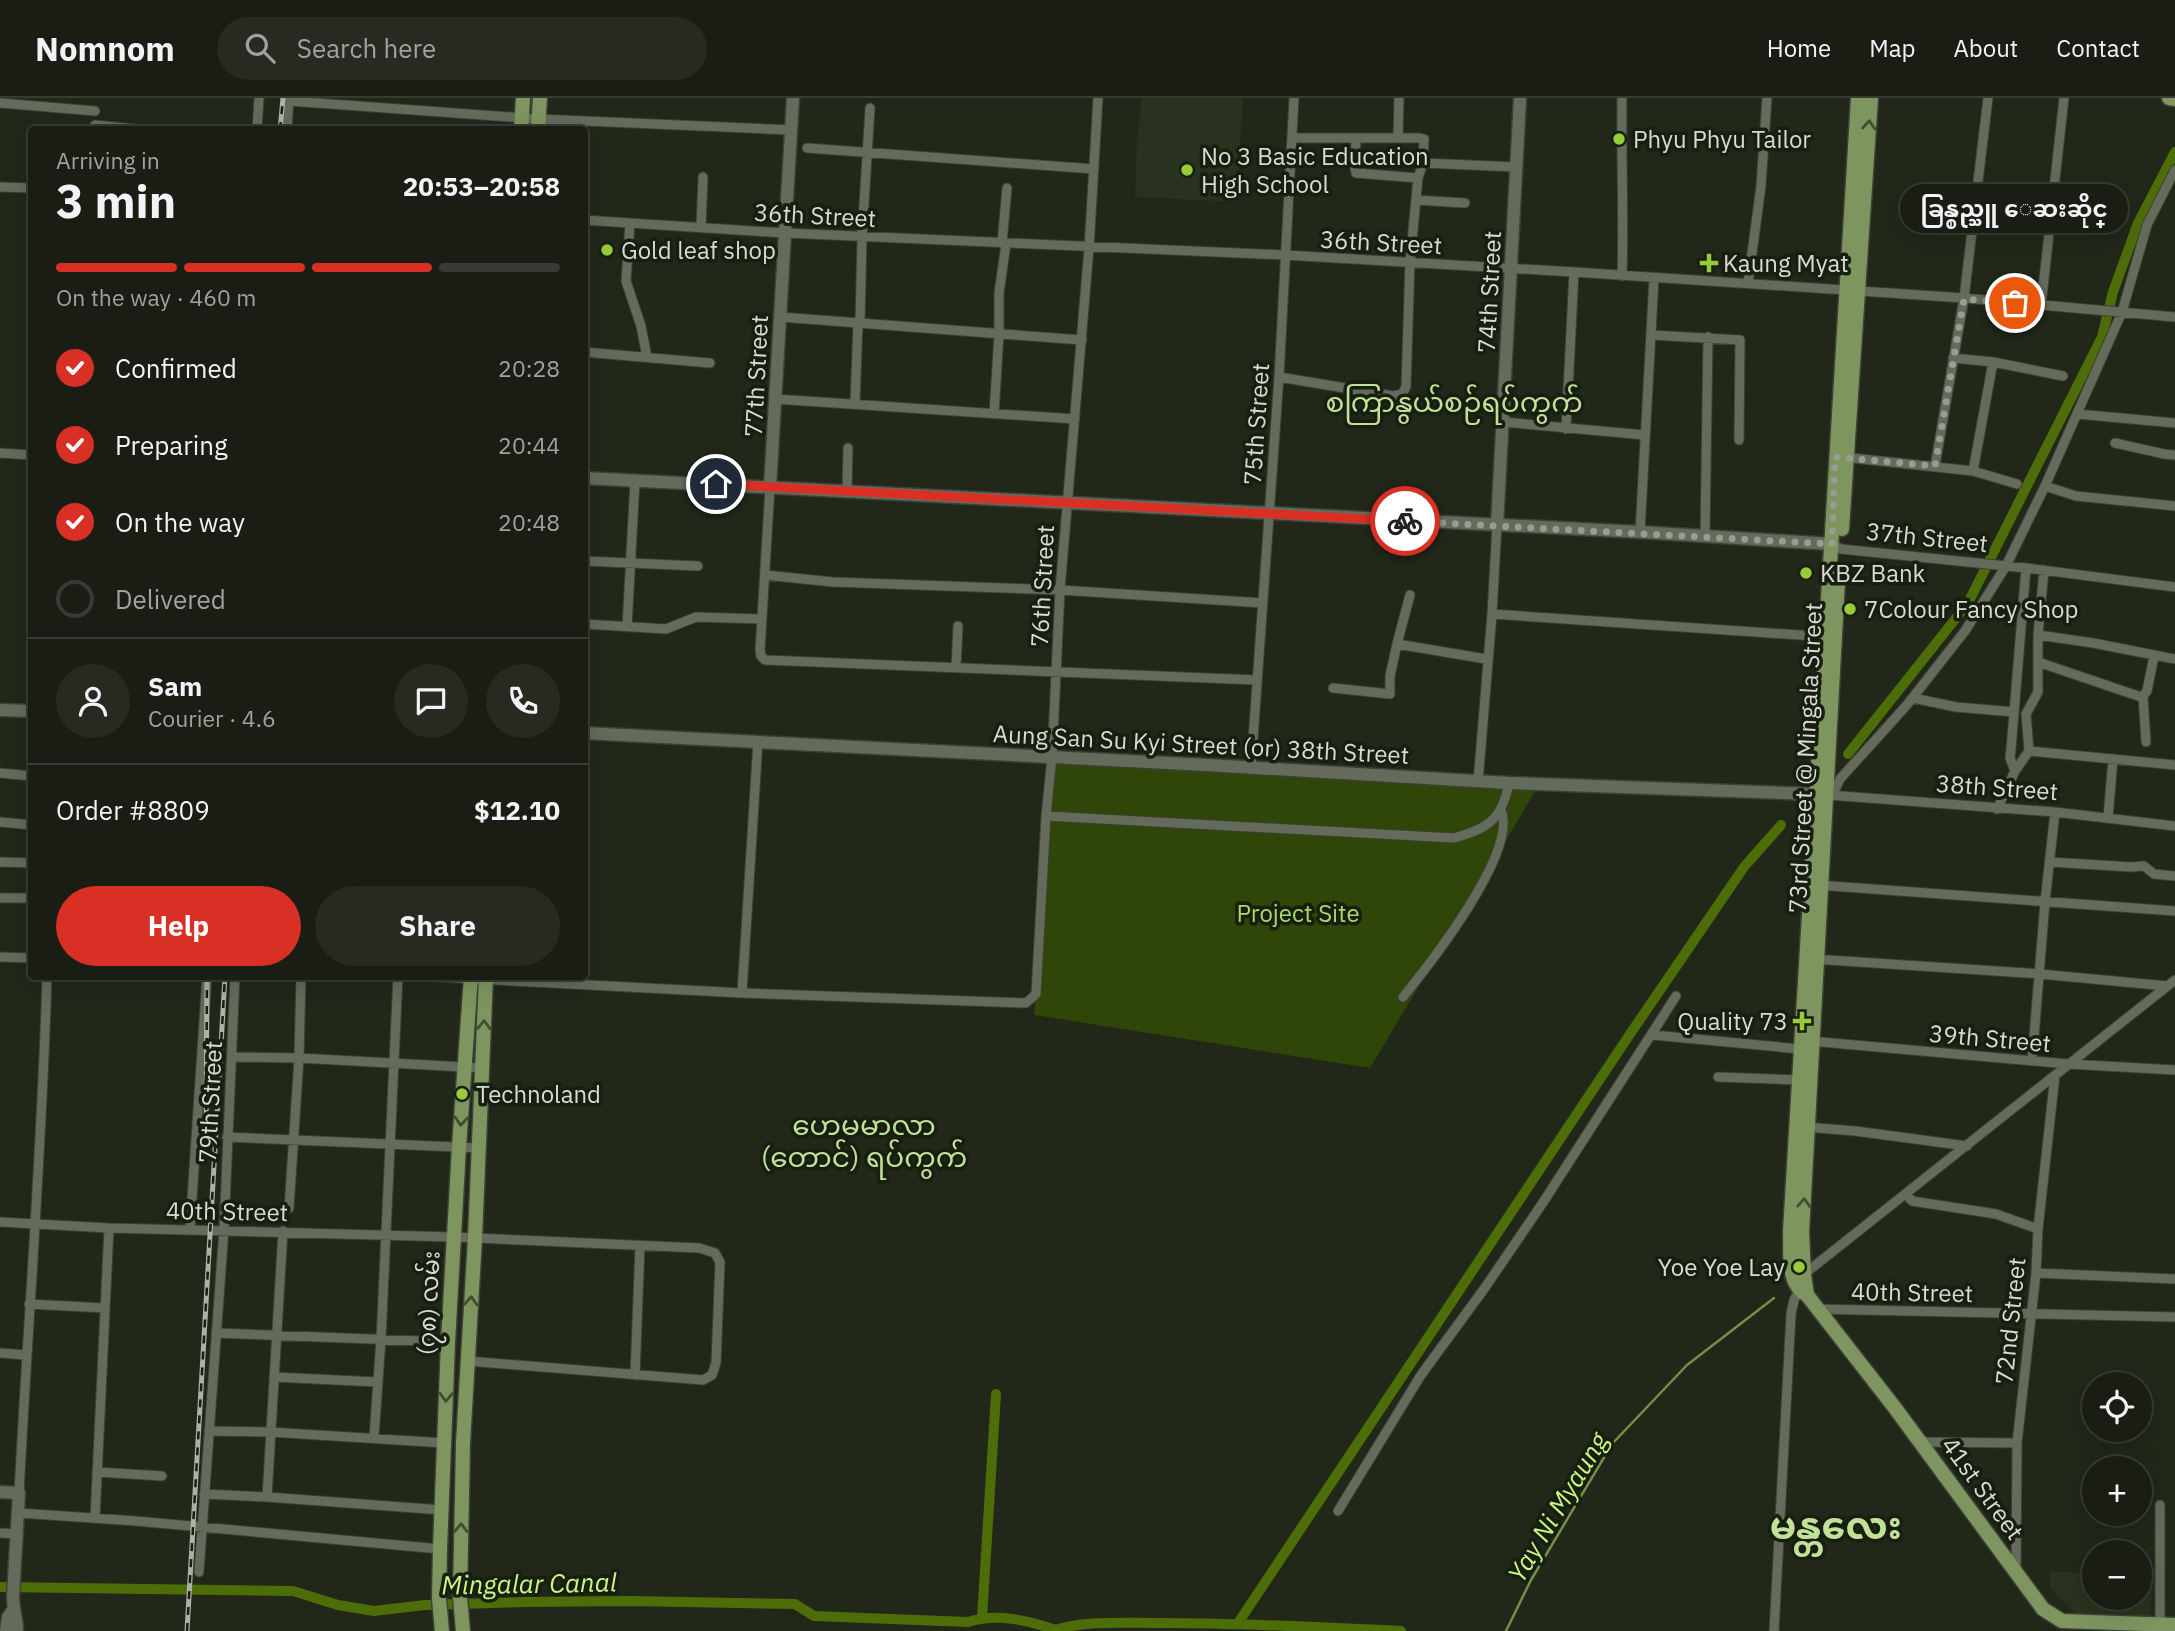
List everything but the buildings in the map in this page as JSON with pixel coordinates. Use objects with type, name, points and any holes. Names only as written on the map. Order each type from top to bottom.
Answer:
[{"type":"main road","points":[[521,124],[523,98]]},
{"type":"main road","points":[[538,124],[540,98]]},
{"type":"main road","name":"73rd Street @ Mingala Street","points":[[1852,290],[1858,98]]},
{"type":"main road","name":"73rd Street @ Mingala Street","points":[[1801,1285],[1796,1232],[1804,1044],[1815,885],[1825,795],[1829,637],[1852,290],[1871,98]]},
{"type":"main road","points":[[2169,98],[2175,99]]},
{"type":"main road","name":"(၇၈) လမ်း","points":[[441,1624],[440,1549],[453,1237],[466,1066],[479,980]]},
{"type":"main road","name":"(၇၈) လမ်း","points":[[463,1631],[460,1597],[463,1443],[482,1068],[479,980]]},
{"type":"main road","name":"73rd Street @ Mingala Street","points":[[1802,1127],[1798,1080],[1804,1044]]},
{"type":"main road","name":"41st Street","points":[[1801,1285],[1816,1309],[1921,1442],[2043,1609],[2062,1621],[2175,1625]]},
{"type":"street","points":[[94,126],[96,98]]},
{"type":"street","points":[[257,126],[258,98]]},
{"type":"street","name":"77th Street","points":[[793,98],[761,656],[765,660],[957,667]]},
{"type":"street","name":"76th Street","points":[[742,993],[1026,1003],[1036,994],[1066,502],[1082,340],[1098,98]]},
{"type":"street","name":"75th Street","points":[[1251,767],[1279,377],[1294,98]]},
{"type":"street","points":[[1398,138],[1399,98]]},
{"type":"street","name":"74th Street","points":[[1478,782],[1486,659],[1492,614],[1520,98]]},
{"type":"street","points":[[1622,98],[1622,276]]},
{"type":"street","points":[[1748,283],[1761,186],[1767,98]]},
{"type":"street","points":[[1935,466],[1964,299],[1988,98]]},
{"type":"street","points":[[2041,306],[2064,98]]},
{"type":"street","points":[[287,126],[289,100],[521,124],[791,130]]},
{"type":"street","points":[[0,103],[95,111]]},
{"type":"street","points":[[855,404],[870,108]]},
{"type":"street","points":[[1279,377],[1393,396],[1402,394],[1406,387],[1410,262],[1418,178],[1423,163],[1424,139],[1292,138]]},
{"type":"street","points":[[1356,138],[1356,173],[1418,178]]},
{"type":"street","points":[[807,148],[1094,169]]},
{"type":"street","points":[[1423,163],[1516,167]]},
{"type":"street","points":[[1825,795],[1913,698],[1965,631],[2002,566],[2045,486],[2077,414],[2147,225],[2175,170]]},
{"type":"street","points":[[701,227],[704,177]]},
{"type":"street","points":[[0,187],[28,188]]},
{"type":"street","points":[[994,414],[1007,188]]},
{"type":"street","points":[[1416,200],[1465,203]]},
{"type":"street","name":"36th Street","points":[[588,220],[862,237],[1410,262],[1852,290],[2175,317]]},
{"type":"street","points":[[631,223],[626,281],[641,326],[647,357]]},
{"type":"street","points":[[1566,429],[1574,272]]},
{"type":"street","points":[[1640,532],[1654,278]]},
{"type":"street","points":[[780,317],[1082,340]]},
{"type":"street","points":[[1651,335],[1738,338],[1741,342],[1739,440]]},
{"type":"street","points":[[1705,536],[1708,337]]},
{"type":"street","points":[[588,352],[710,363]]},
{"type":"street","points":[[1953,358],[1993,362],[2063,376]]},
{"type":"street","points":[[1973,471],[1993,362]]},
{"type":"street","points":[[775,399],[1075,419]]},
{"type":"street","points":[[2077,414],[2175,423]]},
{"type":"street","points":[[1503,422],[1645,435]]},
{"type":"street","points":[[2115,443],[2175,455]]},
{"type":"street","points":[[847,491],[848,448]]},
{"type":"street","points":[[0,453],[28,455]]},
{"type":"street","points":[[1841,457],[1973,471],[2017,484]]},
{"type":"street","name":"37th Street","points":[[588,478],[1705,536],[1836,546],[2175,587]]},
{"type":"street","points":[[626,627],[635,481]]},
{"type":"street","points":[[2045,486],[2076,496],[2175,506]]},
{"type":"street","points":[[588,561],[698,566]]},
{"type":"street","points":[[2015,771],[2010,758],[2026,568]]},
{"type":"street","points":[[1997,809],[2015,771],[2029,751],[2026,714],[2038,692],[2038,635],[2044,570]]},
{"type":"street","points":[[765,575],[833,582],[1060,590],[1263,603]]},
{"type":"street","points":[[1333,688],[1390,694],[1390,676],[1410,595]]},
{"type":"street","points":[[1492,614],[1829,637]]},
{"type":"street","points":[[588,624],[666,629],[680,622],[706,616],[762,618]]},
{"type":"street","points":[[958,626],[957,667],[1256,680]]},
{"type":"street","points":[[2038,635],[2175,659]]},
{"type":"street","points":[[1397,644],[1486,659]]},
{"type":"street","points":[[2146,742],[2143,696],[2147,691],[2154,656]]},
{"type":"street","points":[[2038,662],[2143,696]]},
{"type":"street","points":[[1913,698],[1956,707],[2014,712]]},
{"type":"street","points":[[0,710],[28,710]]},
{"type":"street","name":"Aung San Su Kyi Street (or) 38th Street","points":[[588,733],[1251,767],[1478,782],[1825,795]]},
{"type":"street","points":[[514,980],[742,993],[758,741]]},
{"type":"street","points":[[2029,751],[2175,765]]},
{"type":"street","points":[[2108,818],[2113,759]]},
{"type":"street","points":[[0,773],[28,776]]},
{"type":"street","points":[[1046,816],[1454,838],[1473,833],[1493,821],[1501,810],[1508,783]]},
{"type":"street","name":"38th Street","points":[[1825,795],[2055,812],[2175,826]]},
{"type":"street","points":[[1403,997],[1451,936],[1484,880],[1499,844],[1504,818],[1501,810]]},
{"type":"street","points":[[2032,1061],[2055,812]]},
{"type":"street","points":[[0,822],[28,825]]},
{"type":"street","points":[[0,862],[28,863]]},
{"type":"street","points":[[2050,862],[2144,866],[2154,874],[2175,876]]},
{"type":"street","points":[[1815,885],[2175,911]]},
{"type":"street","points":[[0,898],[28,898]]},
{"type":"street","points":[[0,957],[28,958]]},
{"type":"street","points":[[1811,959],[2171,983]]},
{"type":"street","points":[[17,1631],[13,1597],[43,1096],[47,980]]},
{"type":"street","name":"79th Street","points":[[190,1228],[207,980]]},
{"type":"street","name":"79th Street","points":[[199,1572],[224,1229],[235,980]]},
{"type":"street","points":[[289,1208],[302,980]]},
{"type":"street","points":[[374,1437],[398,980]]},
{"type":"street","points":[[1774,1631],[1791,1314],[1801,1285],[1906,1194],[2171,983]]},
{"type":"street","points":[[1338,1511],[1421,1375],[1485,1289],[1676,996]]},
{"type":"street","name":"39th Street","points":[[1653,1035],[2175,1070]]},
{"type":"street","points":[[232,1057],[482,1068]]},
{"type":"street","name":"72nd Street","points":[[2016,1572],[2017,1443],[2054,1075]]},
{"type":"street","points":[[1718,1077],[1798,1080]]},
{"type":"street","points":[[1802,1127],[1967,1146]]},
{"type":"street","points":[[227,1137],[479,1148]]},
{"type":"street","points":[[1906,1194],[1912,1201],[1996,1214],[2038,1229]]},
{"type":"street","name":"40th Street","points":[[0,1222],[640,1245],[699,1248],[715,1253],[720,1262],[716,1363],[712,1376],[703,1380],[635,1376]]},
{"type":"street","points":[[95,1518],[109,1228]]},
{"type":"street","points":[[267,1497],[283,1231]]},
{"type":"street","points":[[468,1361],[635,1376],[640,1245]]},
{"type":"street","points":[[2036,1273],[2175,1279]]},
{"type":"street","points":[[29,1304],[105,1308]]},
{"type":"street","name":"40th Street","points":[[1816,1309],[2175,1317]]},
{"type":"street","points":[[216,1333],[448,1342]]},
{"type":"street","points":[[0,1353],[26,1355]]},
{"type":"street","points":[[274,1377],[377,1382]]},
{"type":"street","points":[[209,1432],[270,1432],[445,1443]]},
{"type":"street","points":[[1921,1442],[2017,1443]]},
{"type":"street","points":[[97,1472],[162,1476]]},
{"type":"street","points":[[0,1492],[19,1493]]},
{"type":"street","points":[[204,1494],[442,1510]]},
{"type":"street","points":[[2160,1505],[2160,1625]]},
{"type":"street","points":[[19,1513],[440,1549]]},
{"type":"street","points":[[0,1533],[18,1534]]},
{"type":"street","points":[[6,1631],[8,1617],[13,1610]]},
{"type":"shaded area","name":"No 3 Basic Education High School","points":[[1142,98],[1243,98],[1237,202],[1135,197]]},
{"type":"shaded area","points":[[2051,1571],[2082,1573],[2082,1610],[2151,1610],[2150,1623],[2080,1619],[2050,1588]]},
{"type":"green space","name":"Project Site","points":[[1052,757],[1539,785],[1370,1068],[1034,1015]]},
{"type":"waterway","points":[[1848,754],[1968,603],[2102,337],[2113,292],[2138,223],[2175,152]]},
{"type":"waterway","points":[[1238,1623],[1626,1040],[1744,867],[1781,825]]},
{"type":"waterway","name":"Yay Ni Myaung","points":[[1506,1631],[1531,1580],[1612,1444],[1687,1365],[1774,1298]]},
{"type":"waterway","points":[[982,1618],[996,1394]]},
{"type":"waterway","name":"Mingalar Canal","points":[[0,1587],[293,1591],[338,1605],[374,1611],[425,1605],[524,1602],[795,1604],[814,1616],[968,1622],[1001,1618],[1034,1623],[1056,1630]]},
{"type":"waterway","points":[[1052,1631],[1078,1625],[1119,1623],[1250,1624],[1401,1631]]},
{"type":"railway","points":[[280,126],[283,98]]},
{"type":"railway","points":[[206,1142],[207,980]]},
{"type":"railway","points":[[187,1631],[225,980]]},
{"type":"way so far","points":[[1405,521],[1832,544],[1835,457],[1935,466],[1964,299],[2015,303]]},
{"type":"place","name":"Phyu Phyu Tailor","points":[[1619,139]]},
{"type":"place","name":"No 3 Basic Education High School","points":[[1187,170]]},
{"type":"place","name":"Gold leaf shop","points":[[607,250]]},
{"type":"place","name":"Kaung Myat","points":[[1709,263]]},
{"type":"place","name":"ခြန္စည္သူ ေဆးဆိုင္","points":[[2015,303]]},
{"type":"place","name":"KBZ Bank","points":[[1806,573]]},
{"type":"place","name":"7Colour Fancy Shop","points":[[1850,609]]},
{"type":"place","name":"Quality 73","points":[[1802,1021]]},
{"type":"place","name":"Technoland","points":[[462,1094]]},
{"type":"place","name":"Yoe Yoe Lay","points":[[1799,1267]]},
{"type":"district","name":"စကြာနွယ်စဉ်ရပ်ကွက်","points":[[1454,401]]},
{"type":"district","name":"ဟေမမာလာ (တောင်) ရပ်ကွက်","points":[[864,1140]]},
{"type":"district","name":"မန္တလေး","points":[[1836,1524]]},
{"type":"route","points":[[716,484],[1405,521]]}]
